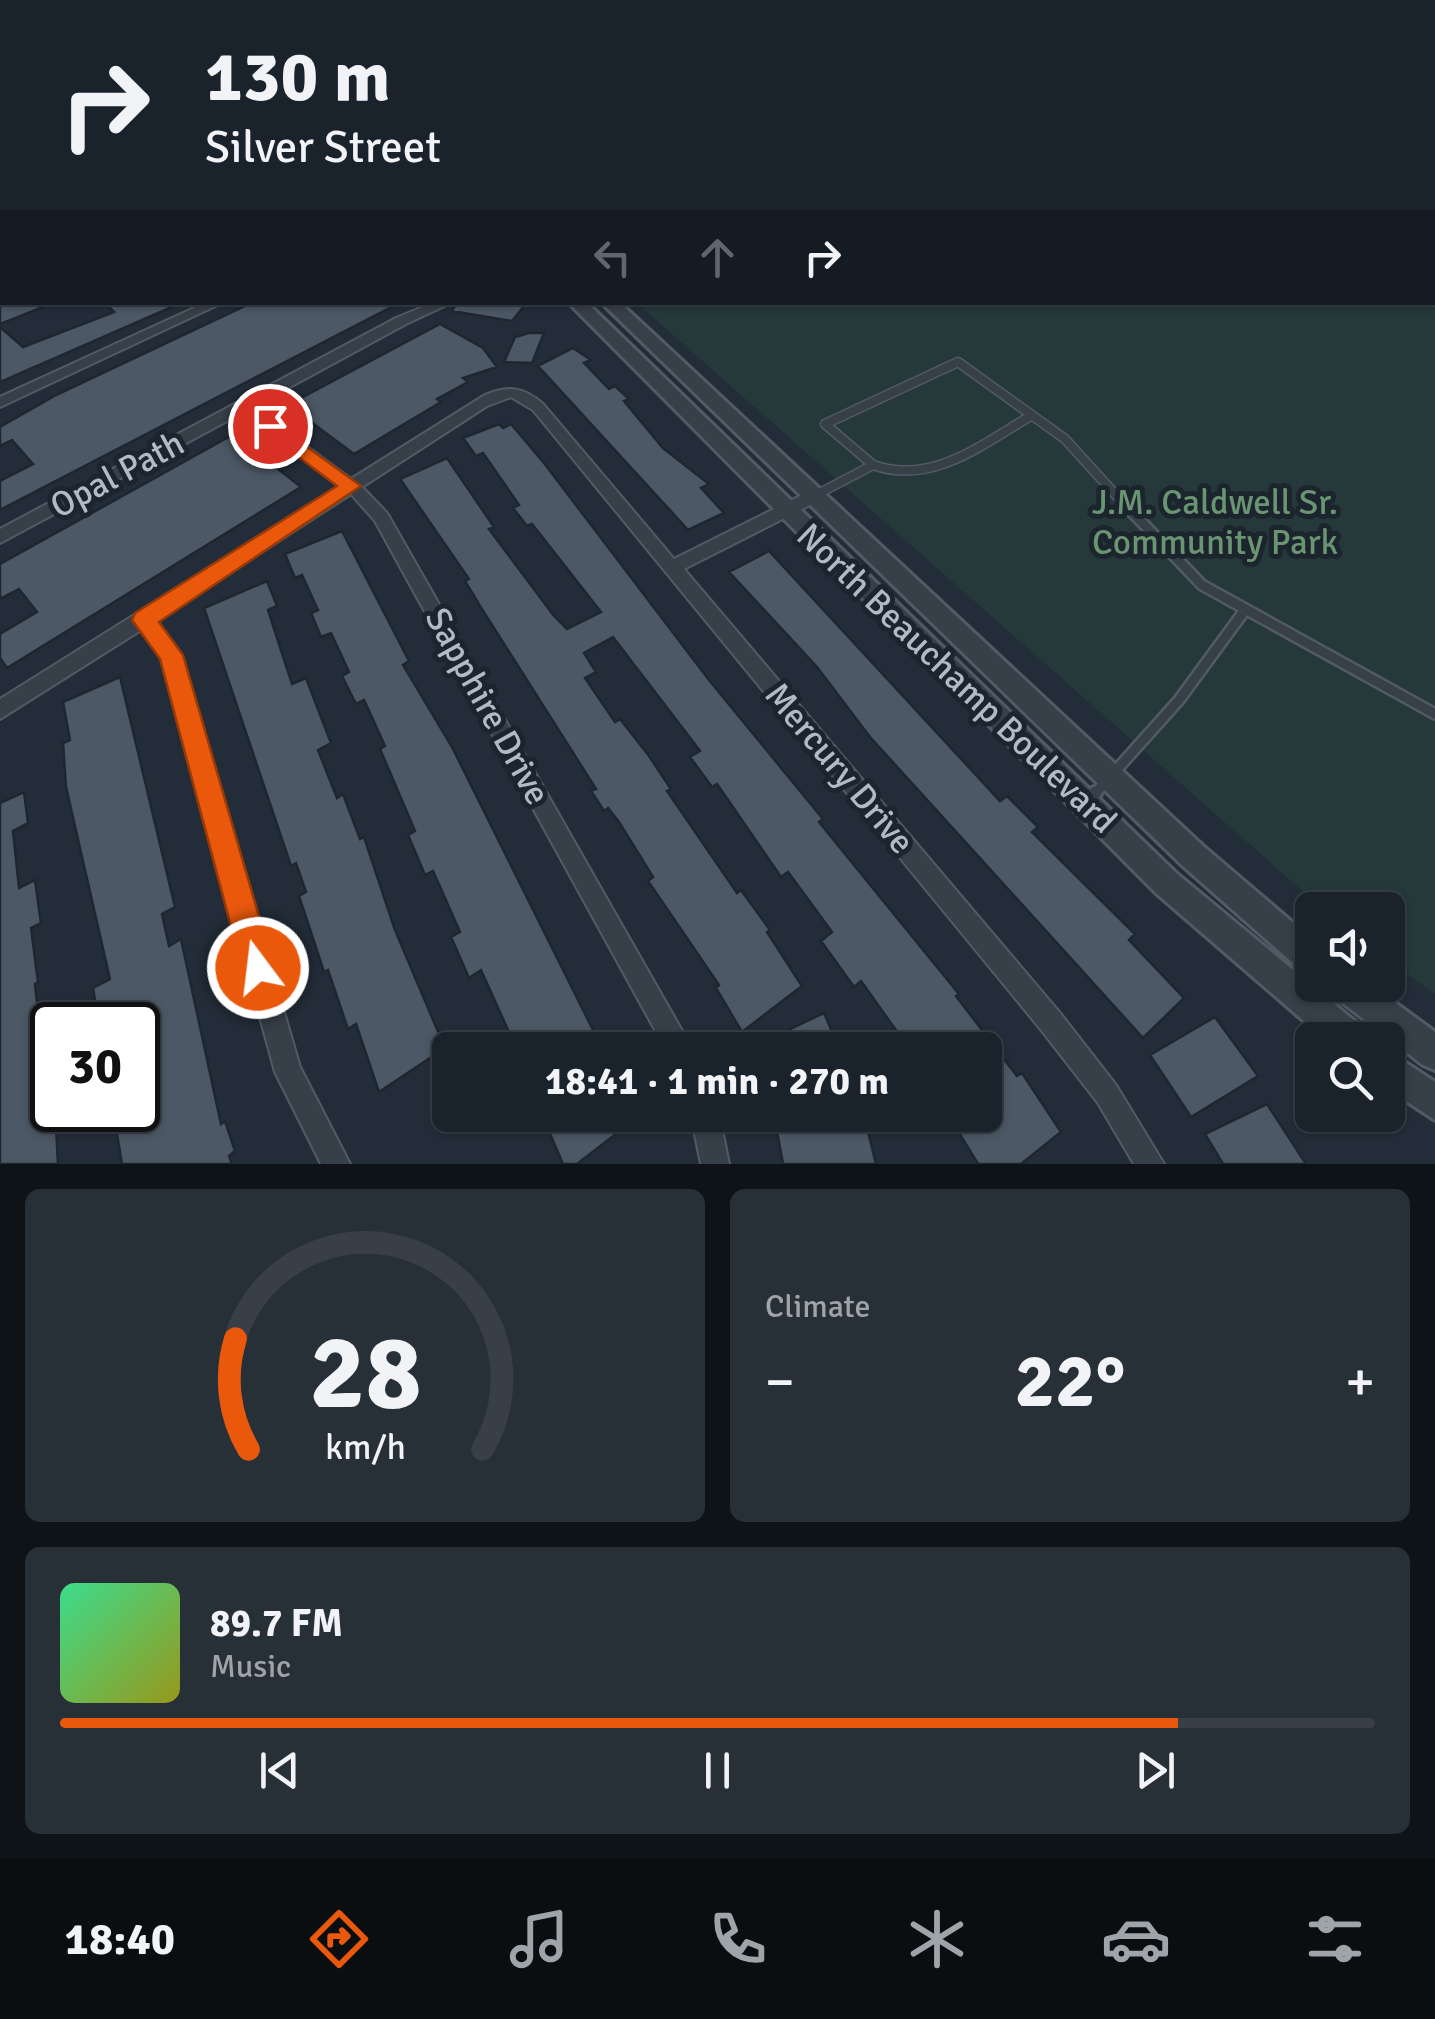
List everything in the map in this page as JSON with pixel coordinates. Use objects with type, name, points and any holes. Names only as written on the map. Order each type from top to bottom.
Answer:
[{"type":"street","points":[[0,402],[211,305]]},
{"type":"street","name":"Opal Path","points":[[0,537],[401,321],[440,305]]},
{"type":"street","name":"North Beauchamp Boulevard","points":[[579,305],[1084,804],[1216,929],[1329,1022]]},
{"type":"street","name":"North Beauchamp Boulevard","points":[[612,305],[1246,904],[1295,945]]},
{"type":"street","name":"Mercury Drive","points":[[351,486],[482,402],[510,390],[538,406],[1080,1058],[1150,1164]]},
{"type":"street","name":"Sapphire Drive","points":[[243,407],[351,486],[381,517],[670,1032]]},
{"type":"street","points":[[0,710],[351,486]]},
{"type":"street","points":[[673,568],[814,496]]},
{"type":"street","points":[[144,620],[171,655],[288,1072],[336,1164]]},
{"type":"street","points":[[1367,1002],[1435,1054]]},
{"type":"street","points":[[1405,1081],[1435,1104]]},
{"type":"street","points":[[708,1132],[715,1164]]},
{"type":"lane","points":[[1032,414],[948,461],[911,475],[890,475],[873,465],[825,424],[958,362],[1032,414],[1064,437],[1107,481],[1168,558],[1202,585],[1435,714]]},
{"type":"lane","points":[[814,496],[873,465]]},
{"type":"lane","points":[[1084,804],[1112,778],[1246,610]]},
{"type":"green space","name":"J.M. Caldwell Sr. Community Park","points":[[639,305],[1435,305],[1435,994],[1405,972],[1405,892],[1304,892]]},
{"type":"building","points":[[2,305],[48,305],[0,324]]},
{"type":"building","points":[[107,305],[176,305],[0,382],[0,327],[23,347],[114,312]]},
{"type":"building","points":[[247,305],[395,305],[0,510],[0,481],[33,464],[12,440],[0,446],[0,427],[56,395]]},
{"type":"building","points":[[455,305],[524,306],[512,321],[452,311]]},
{"type":"building","points":[[440,324],[483,348],[497,367],[463,378],[468,382],[437,399],[441,402],[354,454],[288,405]]},
{"type":"building","points":[[544,333],[532,363],[504,362],[515,337]]},
{"type":"building","points":[[573,348],[591,360],[584,363],[609,389],[615,386],[629,399],[624,401],[663,448],[709,484],[701,488],[724,513],[688,530],[538,366]]},
{"type":"building","points":[[499,424],[503,428],[511,424],[709,680],[823,819],[819,822],[959,994],[956,996],[983,1032],[897,1032],[861,981],[854,987],[821,941],[832,932],[788,872],[781,877],[717,784],[712,787],[690,757],[700,751],[613,637],[584,653],[596,672],[585,678],[615,722],[620,719],[649,756],[671,789],[667,791],[737,893],[741,890],[770,930],[767,932],[802,986],[742,1032],[716,988],[719,985],[648,881],[653,877],[619,822],[608,808],[604,811],[591,791],[596,789],[480,606],[465,581],[469,579],[400,479],[447,458],[494,527],[489,529],[567,629],[601,612],[532,524],[527,526],[513,508],[519,505],[483,453],[476,456],[463,438]]},
{"type":"building","points":[[234,434],[301,487],[7,668],[0,658],[0,634],[37,612],[19,589],[0,599],[0,564]]},
{"type":"building","points":[[342,531],[409,661],[403,665],[452,747],[594,1032],[509,1032],[481,970],[469,978],[451,937],[460,932],[433,871],[425,875],[408,835],[415,831],[380,749],[385,746],[364,700],[356,704],[342,676],[349,672],[331,633],[321,637],[311,613],[318,610],[302,575],[295,578],[285,554]]},
{"type":"building","points":[[769,551],[1000,801],[1007,796],[1038,827],[1032,832],[1135,934],[1129,940],[1184,998],[1143,1038],[870,737],[817,667],[729,572]]},
{"type":"building","points":[[267,581],[277,606],[268,610],[292,684],[306,678],[331,743],[318,750],[337,798],[343,794],[360,839],[364,837],[395,930],[438,1032],[432,1032],[432,1057],[379,1092],[356,1024],[348,1029],[328,970],[324,972],[299,896],[306,892],[296,863],[291,866],[204,608]]},
{"type":"building","points":[[120,677],[175,907],[162,914],[169,946],[181,939],[221,1124],[225,1121],[235,1151],[229,1156],[232,1164],[122,1164],[117,1132],[160,1132],[160,1002],[95,1002],[93,988],[110,979],[66,787],[63,743],[70,740],[63,702]]},
{"type":"building","points":[[24,792],[28,823],[13,831],[19,888],[35,880],[41,923],[31,928],[38,982],[37,1002],[30,1002],[30,1132],[56,1132],[58,1164],[0,1164],[0,803]]},
{"type":"building","points":[[824,1013],[832,1032],[784,1032]]},
{"type":"building","points":[[1215,1017],[1258,1076],[1191,1117],[1150,1055]]},
{"type":"building","points":[[1002,1056],[1017,1076],[1022,1073],[1061,1132],[1021,1164],[978,1164],[958,1132],[1002,1132]]},
{"type":"building","points":[[1267,1104],[1306,1164],[1223,1164],[1205,1134]]},
{"type":"building","points":[[549,1132],[618,1132],[577,1164],[563,1164]]},
{"type":"building","points":[[777,1132],[868,1132],[876,1164],[783,1164]]},
{"type":"route","points":[[258,968],[171,655],[144,620],[351,486],[270,426]]}]
